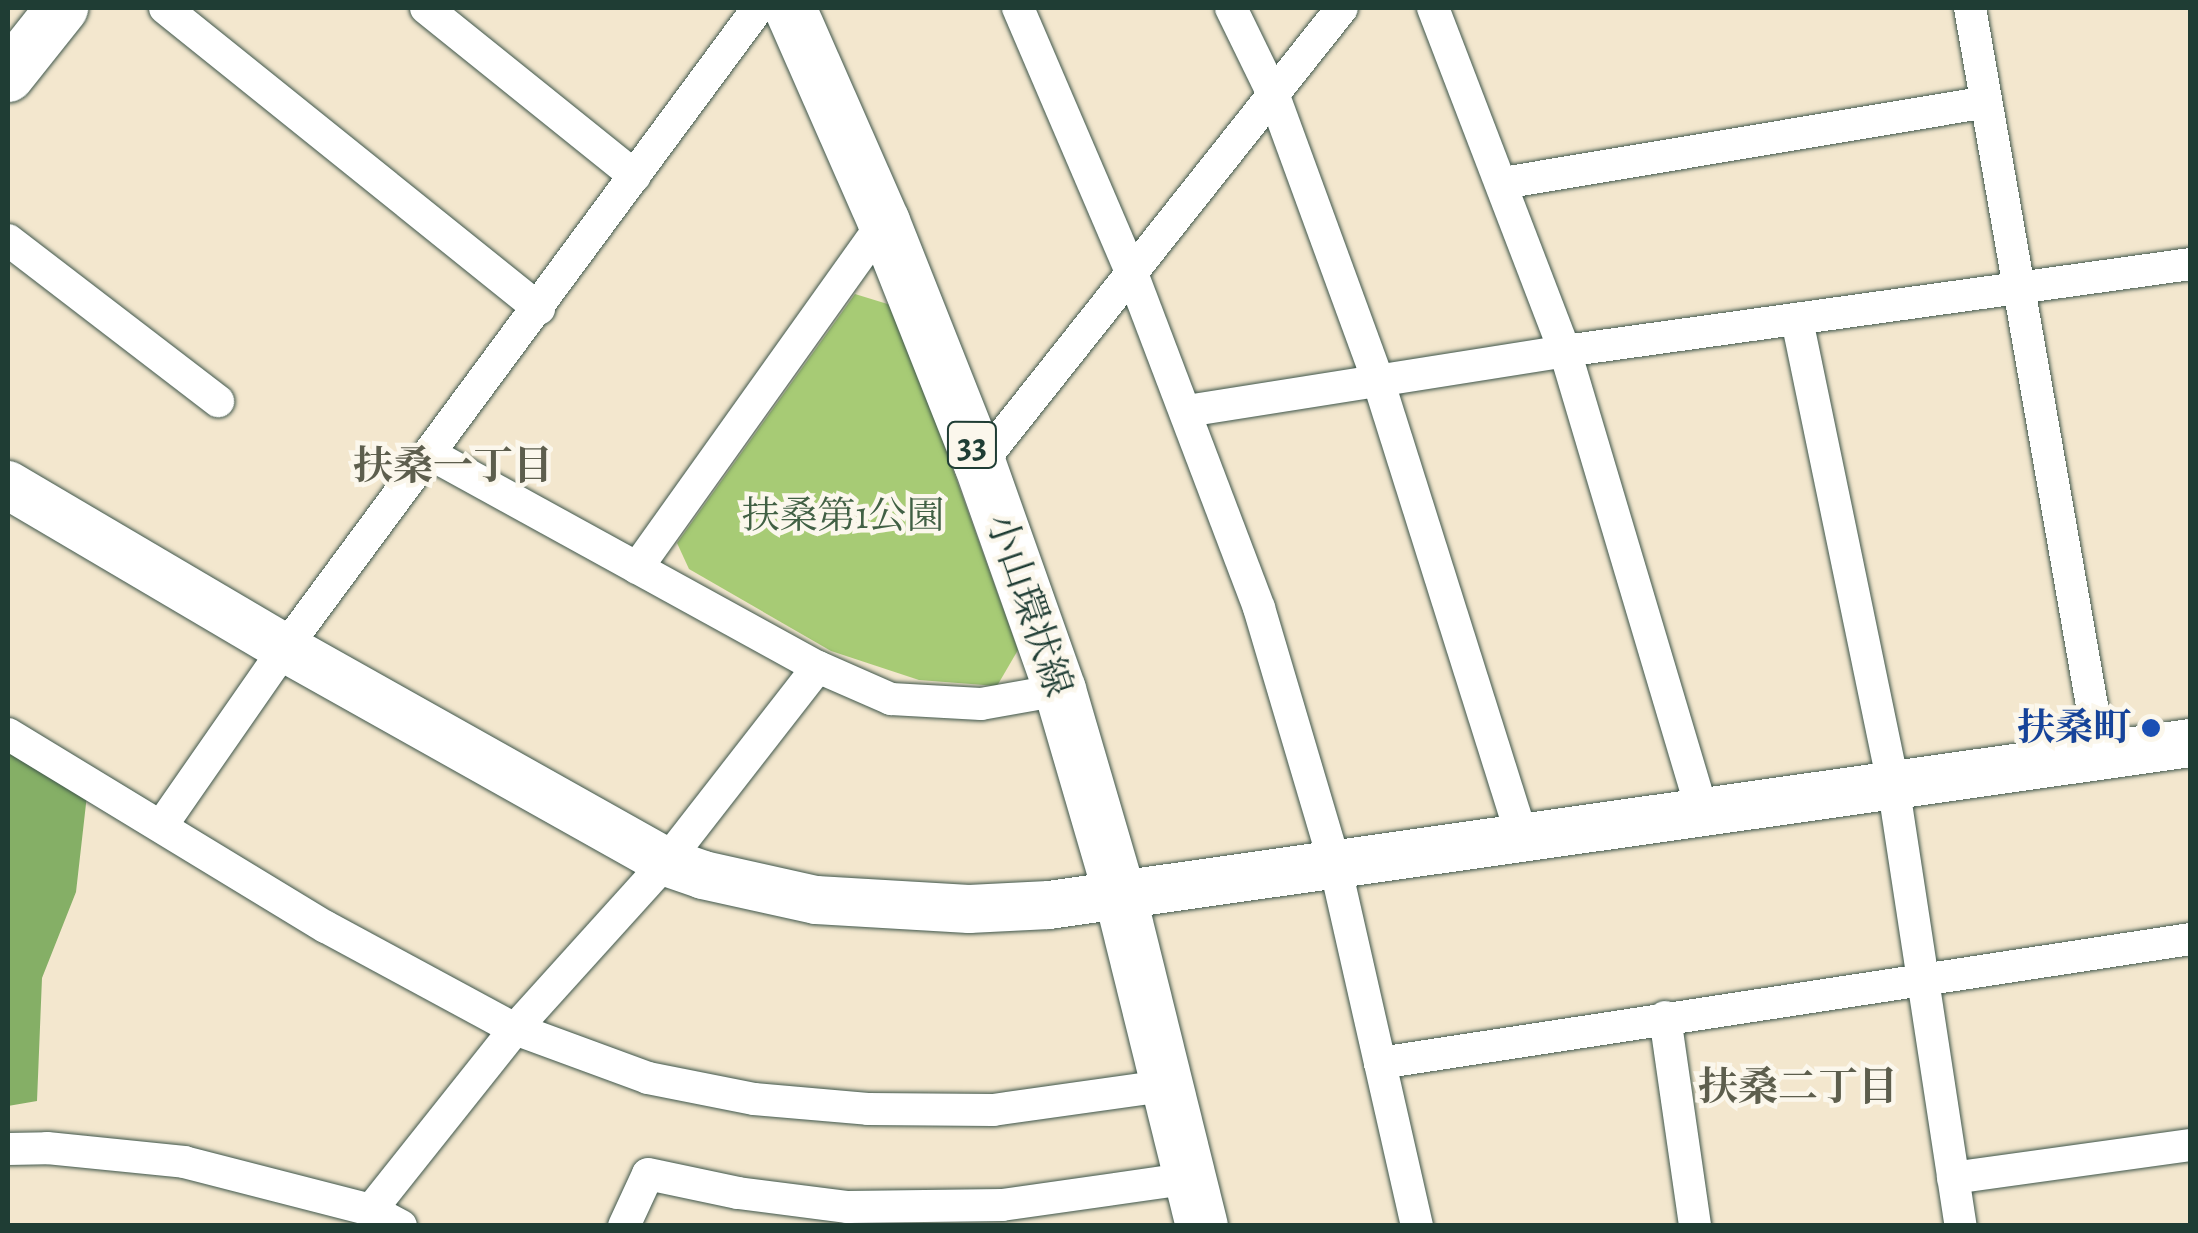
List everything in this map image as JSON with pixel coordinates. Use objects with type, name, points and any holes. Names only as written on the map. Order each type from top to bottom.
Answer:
[{"type":"main road","points":[[8,76],[62,8]]},
{"type":"main road","name":"小山環状線","points":[[790,8],[884,222],[980,464],[1060,690],[1120,895],[1197,1202]]},
{"type":"street","points":[[165,8],[539,309]]},
{"type":"street","points":[[426,8],[635,176]]},
{"type":"street","points":[[162,825],[286,648],[758,8]]},
{"type":"street","points":[[1018,8],[1134,276],[1258,608],[1334,864],[1416,1226]]},
{"type":"street","points":[[1231,8],[1274,96],[1378,380],[1522,837]]},
{"type":"street","points":[[980,464],[1134,276],[1342,8]]},
{"type":"street","points":[[1433,8],[1564,351],[1702,810]]},
{"type":"street","points":[[1970,8],[2101,757]]},
{"type":"street","points":[[1503,183],[1986,102]]},
{"type":"street","points":[[638,568],[884,222]]},
{"type":"street","points":[[8,240],[218,401]]},
{"type":"street","points":[[1187,411],[1564,351],[2190,264]]},
{"type":"street","points":[[1797,320],[1893,784],[1961,1226]]},
{"type":"street","points":[[432,455],[818,667],[891,698],[981,704],[1060,690]]},
{"type":"street","points":[[8,485],[286,648],[666,862],[816,900],[887,907],[1017,906],[1120,895],[2190,743]]},
{"type":"street","points":[[371,1210],[515,1029],[666,862],[818,667]]},
{"type":"street","points":[[8,734],[326,926],[515,1029],[648,1078],[792,1102],[868,1109],[993,1110],[1170,1085]]},
{"type":"street","points":[[1380,1063],[2190,938]]},
{"type":"street","points":[[1665,1017],[1696,1226]]},
{"type":"street","points":[[1953,1178],[2190,1145]]},
{"type":"street","points":[[8,1149],[47,1148],[184,1162],[371,1210],[401,1226]]},
{"type":"street","points":[[624,1226],[648,1174],[738,1193],[848,1207],[1197,1202]]},
{"type":"green space","name":"扶桑第1公園","points":[[855,294],[894,306],[1018,650],[997,686],[919,680],[831,651],[689,569],[677,543]]},
{"type":"green space","points":[[8,748],[87,795],[76,892],[42,978],[37,1101],[8,1106]]},
{"type":"place","name":"扶桑町","points":[[2151,728]]},
{"type":"district","name":"扶桑一丁目","points":[[453,466]]},
{"type":"district","name":"扶桑二丁目","points":[[1798,1087]]}]
